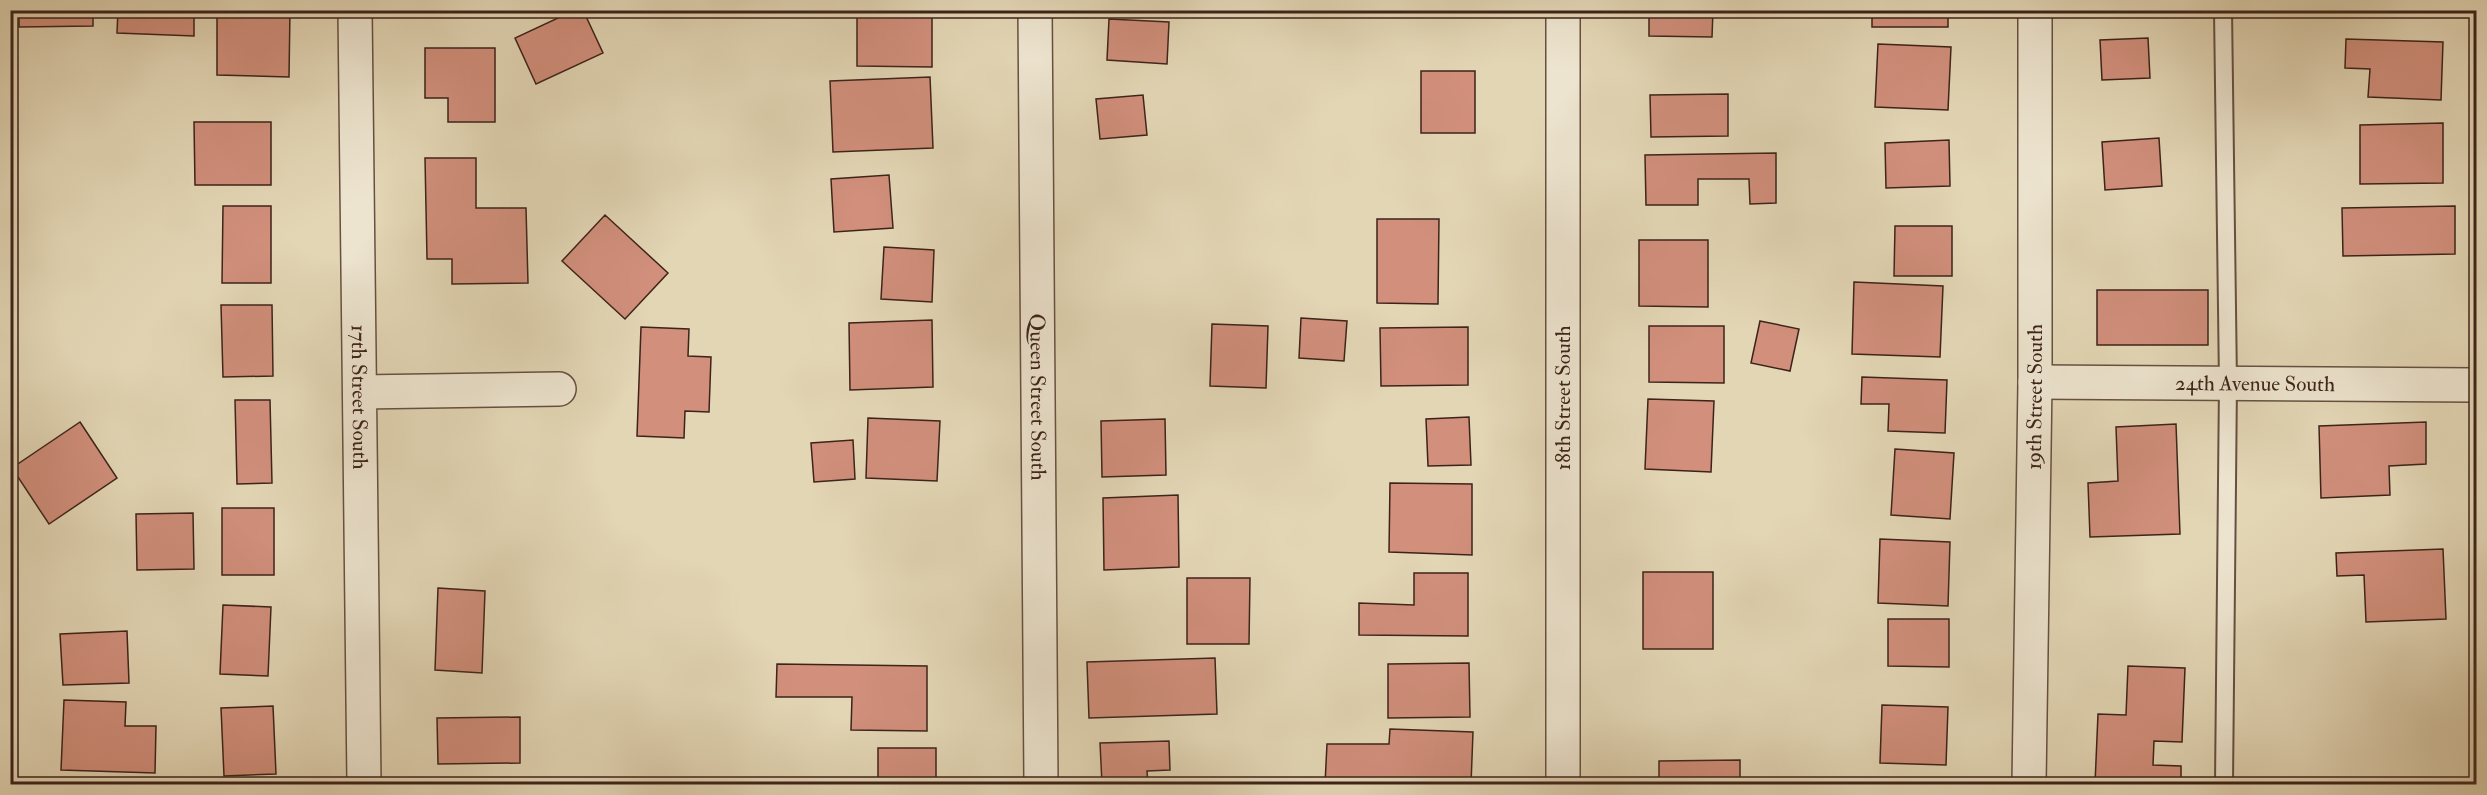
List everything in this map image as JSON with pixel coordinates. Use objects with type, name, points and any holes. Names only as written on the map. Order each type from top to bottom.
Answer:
[{"type":"street","name":"17th Street South","points":[[355,10],[364,784]]},
{"type":"street","name":"Queen Street South","points":[[1035,10],[1041,784]]},
{"type":"street","name":"18th Street South","points":[[1563,10],[1563,784]]},
{"type":"street","name":"19th Street South","points":[[2029,784],[2035,382],[2035,10]]},
{"type":"street","name":"24th Avenue South","points":[[2035,382],[2476,385]]},
{"type":"street","points":[[360,392],[559,389]]},
{"type":"lane","points":[[2223,10],[2228,383],[2224,784]]},
{"type":"building","points":[[19,10],[93,10],[93,26],[19,27]]},
{"type":"building","points":[[118,10],[194,10],[194,36],[117,33]]},
{"type":"building","points":[[217,10],[290,10],[289,77],[217,75]]},
{"type":"building","points":[[575,10],[583,10],[603,53],[536,84],[515,38]]},
{"type":"building","points":[[857,10],[932,10],[932,67],[857,66]]},
{"type":"building","points":[[1649,10],[1713,10],[1712,37],[1649,36]]},
{"type":"building","points":[[1872,10],[1948,10],[1948,27],[1872,27]]},
{"type":"building","points":[[1109,19],[1169,22],[1167,64],[1107,60]]},
{"type":"building","points":[[2148,38],[2150,78],[2102,80],[2100,40]]},
{"type":"building","points":[[2346,39],[2443,42],[2441,100],[2368,97],[2370,69],[2345,68]]},
{"type":"building","points":[[1878,44],[1951,47],[1948,110],[1875,107]]},
{"type":"building","points":[[425,48],[495,48],[495,122],[448,122],[448,98],[425,98]]},
{"type":"building","points":[[1421,71],[1475,71],[1475,133],[1421,133]]},
{"type":"building","points":[[930,77],[933,148],[833,152],[830,81]]},
{"type":"building","points":[[1728,94],[1728,136],[1651,137],[1650,95]]},
{"type":"building","points":[[1143,95],[1147,135],[1100,139],[1096,99]]},
{"type":"building","points":[[194,122],[271,122],[271,185],[195,185]]},
{"type":"building","points":[[2443,123],[2443,183],[2360,184],[2360,125]]},
{"type":"building","points":[[2159,138],[2162,186],[2105,190],[2102,142]]},
{"type":"building","points":[[1949,140],[1950,186],[1886,188],[1885,143]]},
{"type":"building","points":[[1776,153],[1776,203],[1750,204],[1749,179],[1698,179],[1698,205],[1646,205],[1645,155]]},
{"type":"building","points":[[425,158],[476,158],[476,208],[526,208],[528,283],[452,284],[452,259],[427,259]]},
{"type":"building","points":[[889,175],[893,228],[834,232],[831,179]]},
{"type":"building","points":[[223,206],[271,206],[271,283],[222,283]]},
{"type":"building","points":[[2455,206],[2455,254],[2343,256],[2342,208]]},
{"type":"building","points":[[605,215],[668,273],[625,319],[562,261]]},
{"type":"building","points":[[1377,219],[1439,219],[1438,304],[1377,303]]},
{"type":"building","points":[[1895,226],[1952,226],[1952,276],[1894,276]]},
{"type":"building","points":[[1639,240],[1708,240],[1708,307],[1639,306]]},
{"type":"building","points":[[884,247],[934,250],[932,302],[881,299]]},
{"type":"building","points":[[1854,282],[1943,286],[1940,357],[1852,354]]},
{"type":"building","points":[[2097,290],[2208,290],[2208,345],[2097,345]]},
{"type":"building","points":[[221,305],[272,305],[273,376],[223,377]]},
{"type":"building","points":[[1301,318],[1347,321],[1344,361],[1299,358]]},
{"type":"building","points":[[932,320],[933,387],[850,390],[849,323]]},
{"type":"building","points":[[1760,321],[1799,329],[1790,371],[1751,363]]},
{"type":"building","points":[[1212,324],[1268,326],[1266,388],[1210,386]]},
{"type":"building","points":[[1649,326],[1724,326],[1724,383],[1649,382]]},
{"type":"building","points":[[641,327],[689,329],[688,356],[711,357],[709,412],[685,411],[684,438],[637,436]]},
{"type":"building","points":[[1468,327],[1468,385],[1381,386],[1380,328]]},
{"type":"building","points":[[1862,377],[1947,380],[1945,433],[1888,431],[1889,404],[1861,404]]},
{"type":"building","points":[[1648,399],[1714,401],[1711,472],[1645,469]]},
{"type":"building","points":[[235,400],[270,400],[272,483],[237,484]]},
{"type":"building","points":[[1469,417],[1471,465],[1428,466],[1426,419]]},
{"type":"building","points":[[868,418],[940,421],[937,481],[866,478]]},
{"type":"building","points":[[1165,419],[1166,475],[1102,477],[1101,421]]},
{"type":"building","points":[[80,422],[117,478],[49,524],[12,468]]},
{"type":"building","points":[[2426,422],[2426,464],[2389,466],[2390,495],[2321,498],[2319,426]]},
{"type":"building","points":[[2176,424],[2180,534],[2090,537],[2088,483],[2118,481],[2116,427]]},
{"type":"building","points":[[853,440],[855,479],[814,482],[811,443]]},
{"type":"building","points":[[1895,449],[1954,453],[1950,519],[1891,515]]},
{"type":"building","points":[[1390,483],[1472,484],[1472,555],[1389,552]]},
{"type":"building","points":[[1178,495],[1179,567],[1104,570],[1103,498]]},
{"type":"building","points":[[222,508],[274,508],[274,575],[222,575]]},
{"type":"building","points":[[193,513],[194,569],[137,570],[136,514]]},
{"type":"building","points":[[1880,539],[1950,542],[1948,606],[1878,603]]},
{"type":"building","points":[[2443,549],[2446,619],[2366,622],[2364,575],[2337,576],[2336,553]]},
{"type":"building","points":[[1643,572],[1713,572],[1713,649],[1643,649]]},
{"type":"building","points":[[1414,573],[1468,573],[1468,636],[1359,635],[1359,603],[1414,605]]},
{"type":"building","points":[[1187,578],[1250,578],[1249,644],[1187,644]]},
{"type":"building","points":[[438,588],[485,591],[482,673],[435,670]]},
{"type":"building","points":[[223,605],[271,607],[268,676],[220,674]]},
{"type":"building","points":[[1888,619],[1949,619],[1949,667],[1888,666]]},
{"type":"building","points":[[127,631],[129,683],[63,685],[60,634]]},
{"type":"building","points":[[1215,658],[1217,714],[1089,718],[1087,662]]},
{"type":"building","points":[[1469,663],[1470,717],[1388,718],[1388,664]]},
{"type":"building","points":[[777,664],[927,666],[927,731],[851,730],[852,697],[776,697]]},
{"type":"building","points":[[2128,666],[2185,668],[2182,742],[2154,741],[2153,765],[2181,766],[2181,784],[2095,784],[2098,714],[2126,715]]},
{"type":"building","points":[[64,700],[126,702],[125,726],[156,726],[155,773],[61,770]]},
{"type":"building","points":[[1882,705],[1948,707],[1946,765],[1880,763]]},
{"type":"building","points":[[273,706],[276,774],[224,776],[221,708]]},
{"type":"building","points":[[520,717],[520,763],[438,764],[437,718]]},
{"type":"building","points":[[1390,729],[1473,732],[1471,784],[1325,784],[1327,744],[1389,744]]},
{"type":"building","points":[[1169,741],[1170,770],[1147,771],[1148,784],[1102,784],[1100,743]]},
{"type":"building","points":[[878,748],[936,748],[936,784],[878,784]]},
{"type":"building","points":[[1740,760],[1740,784],[1659,784],[1659,761]]}]
